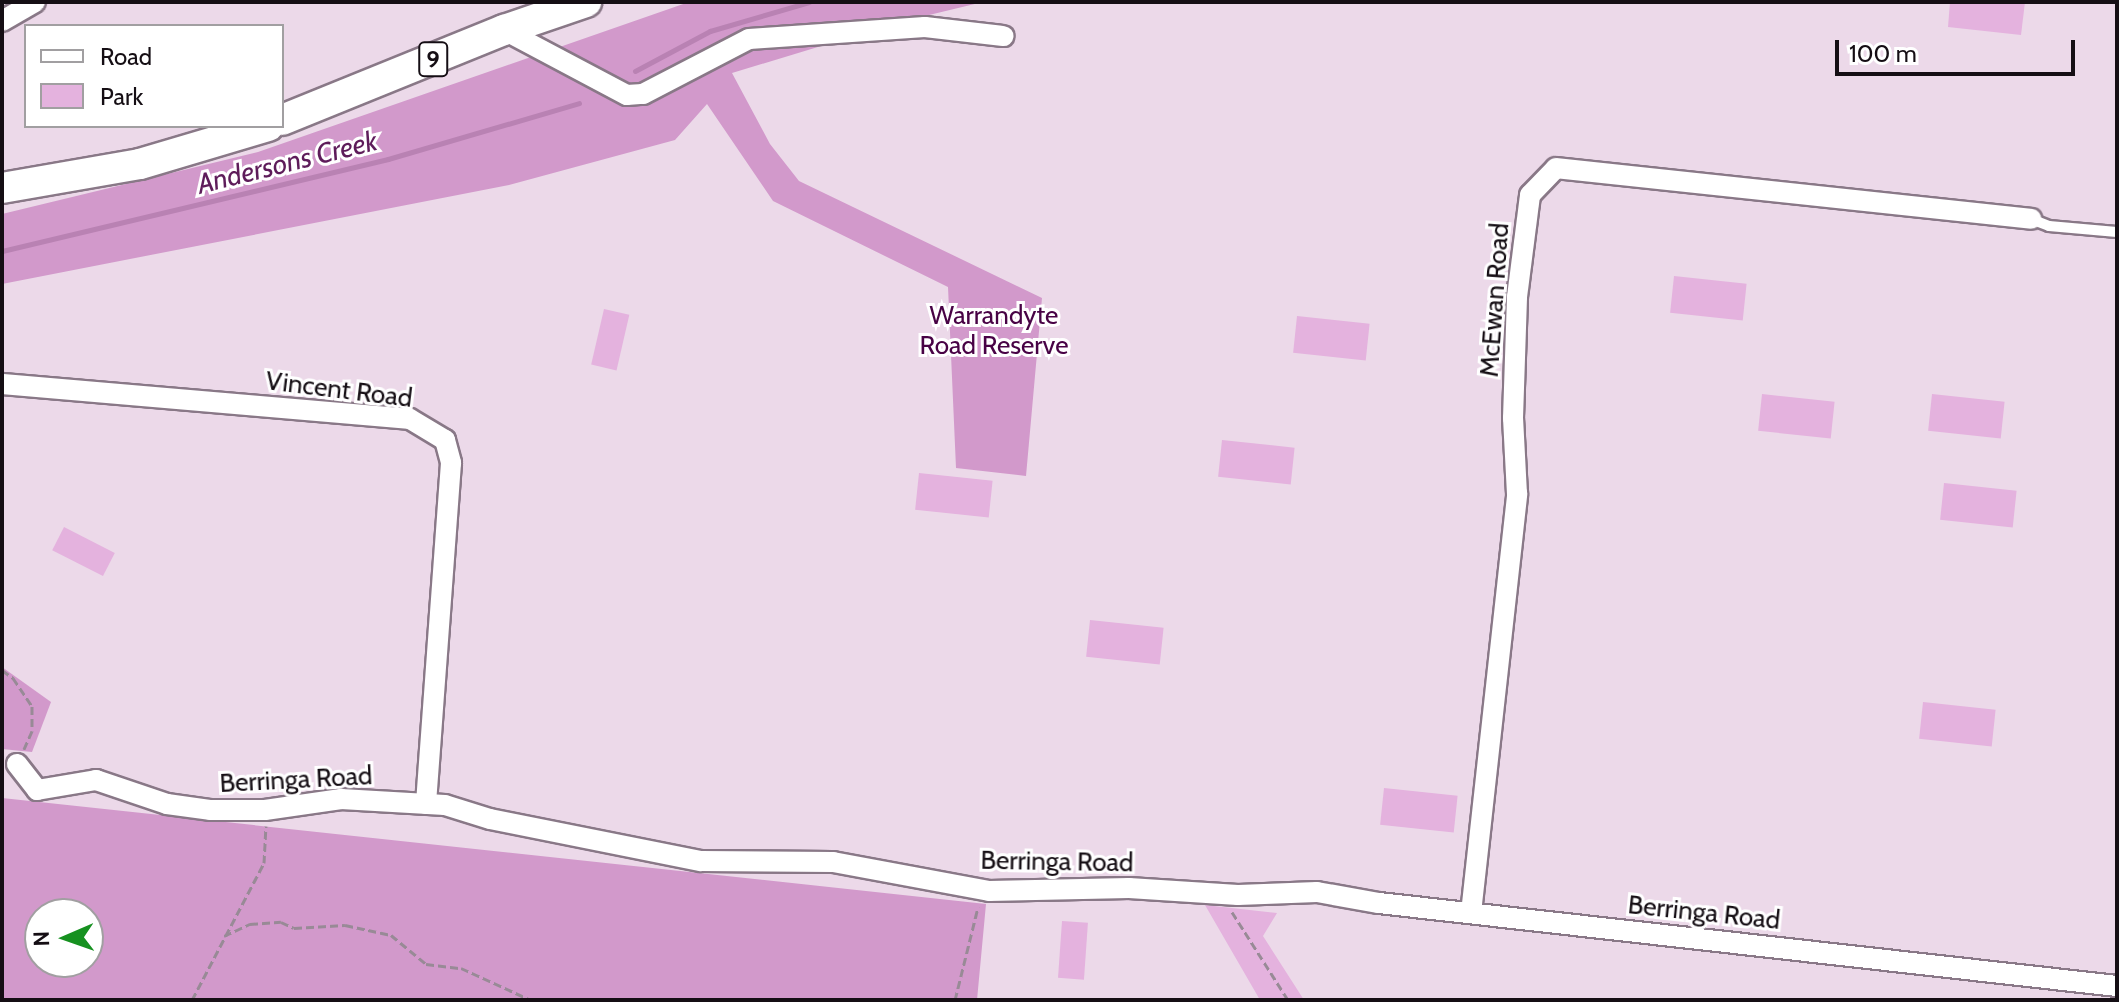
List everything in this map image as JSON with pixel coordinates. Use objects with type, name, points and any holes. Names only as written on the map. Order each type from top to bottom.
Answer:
[{"type":"main road","name":"9","points":[[284,119],[504,30],[586,2]]},
{"type":"main road","points":[[2,188],[140,164],[261,128]]},
{"type":"street","points":[[2,21],[35,2]]},
{"type":"street","points":[[504,30],[627,95],[643,94],[749,39],[925,27],[1003,36]]},
{"type":"street","name":"McEwan Road","points":[[1471,913],[1517,494],[1513,418],[1517,297],[1530,195],[1556,168],[2031,219]]},
{"type":"street","name":"Vincent Road","points":[[2,384],[410,419],[445,440],[451,463],[426,804]]},
{"type":"street","name":"Berringa Road","points":[[17,764],[37,790],[96,780],[167,804],[210,810],[265,810],[341,799],[426,804],[701,861],[833,862],[989,891],[1129,888],[1221,894],[1317,892],[1471,913],[2117,986]]},
{"type":"lane","name":"McEwan Road","points":[[2031,219],[2049,226],[2117,232]]},
{"type":"path","points":[[2,670],[13,678],[32,706],[32,731],[17,764]]},
{"type":"path","points":[[192,1000],[264,863],[267,839],[265,810]]},
{"type":"path","points":[[955,1000],[976,910],[989,891]]},
{"type":"path","points":[[1221,894],[1288,1000]]},
{"type":"path","points":[[224,936],[250,924],[281,922],[294,928],[345,925],[391,935],[426,964],[461,968],[531,1000]]},
{"type":"green space","name":"Warrandyte Road Reserve","points":[[689,2],[983,2],[900,22],[732,73],[770,144],[799,181],[1042,298],[1026,476],[956,468],[948,287],[773,201],[707,104],[675,140],[509,185],[2,284],[2,214],[258,152]]},
{"type":"green space","points":[[1950,2],[2025,2],[2021,35],[1948,27]]},
{"type":"green space","points":[[1674,276],[1747,284],[1743,320],[1670,313]]},
{"type":"green space","points":[[604,309],[629,315],[617,370],[591,365]]},
{"type":"green space","points":[[1297,316],[1370,324],[1366,360],[1293,353]]},
{"type":"green space","points":[[1762,394],[1835,402],[1831,438],[1758,431]]},
{"type":"green space","points":[[1932,394],[2005,402],[2001,438],[1928,431]]},
{"type":"green space","points":[[1222,440],[1295,448],[1291,484],[1218,477]]},
{"type":"green space","points":[[919,473],[993,481],[989,518],[915,510]]},
{"type":"green space","points":[[1944,483],[2017,491],[2013,527],[1940,520]]},
{"type":"green space","points":[[64,527],[115,553],[103,576],[52,550]]},
{"type":"green space","points":[[1090,620],[1164,628],[1160,665],[1086,657]]},
{"type":"green space","points":[[2,667],[51,702],[32,752],[2,749]]},
{"type":"green space","points":[[1923,702],[1996,710],[1992,746],[1919,739]]},
{"type":"green space","points":[[1384,788],[1458,796],[1454,833],[1380,825]]},
{"type":"green space","points":[[2,798],[986,904],[977,1000],[2,1000]]},
{"type":"green space","points":[[1205,905],[1277,913],[1263,936],[1304,1000],[1260,1000]]},
{"type":"green space","points":[[1062,921],[1088,923],[1084,980],[1058,978]]},
{"type":"waterway","name":"Andersons Creek","points":[[635,71],[710,31],[809,2]]},
{"type":"waterway","name":"Andersons Creek","points":[[2,251],[388,159],[579,103]]}]
